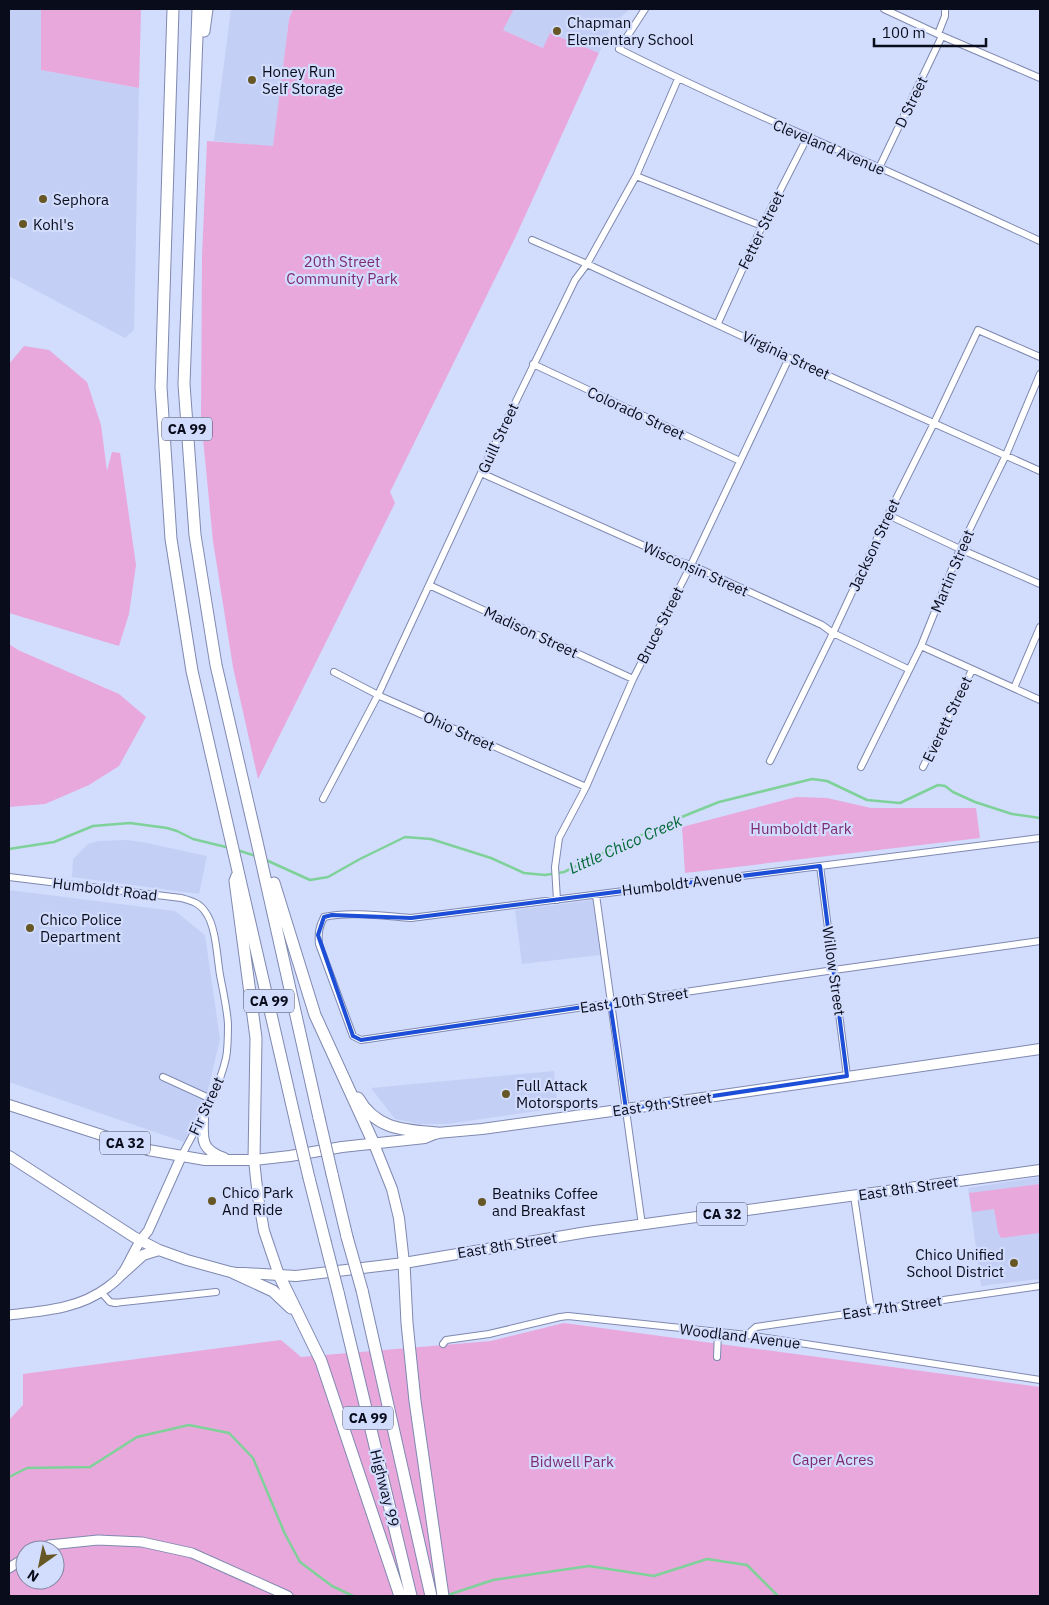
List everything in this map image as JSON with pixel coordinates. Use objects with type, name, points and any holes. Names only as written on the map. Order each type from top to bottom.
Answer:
[{"type":"highway","name":"CA 99","points":[[171,9],[161,387],[171,539],[192,671],[238,868]]},
{"type":"highway","name":"CA 99","points":[[198,9],[184,384],[195,535],[216,665],[258,842],[269,877],[319,1118],[347,1237],[362,1290],[431,1596]]},
{"type":"highway","points":[[196,59],[204,31],[207,9]]},
{"type":"highway","points":[[238,868],[235,881],[256,1038],[254,1160]]},
{"type":"highway","name":"Highway 99","points":[[238,868],[309,1178],[411,1596]]},
{"type":"highway","points":[[269,877],[315,1015],[374,1144]]},
{"type":"highway","points":[[334,1058],[359,1101],[379,1121],[398,1129],[437,1133]]},
{"type":"highway","points":[[404,1263],[407,1330],[443,1596]]},
{"type":"highway","points":[[234,1273],[273,1291],[298,1315]]},
{"type":"highway","points":[[279,1275],[321,1361],[400,1596]]},
{"type":"main road","name":"East 9th Street","points":[[254,1160],[342,1147],[425,1138],[437,1133],[482,1129],[626,1109],[1040,1049]]},
{"type":"main road","name":"CA 32","points":[[9,1105],[148,1150],[205,1160],[254,1160]]},
{"type":"main road","points":[[203,1115],[203,1138],[206,1148],[212,1154],[229,1160]]},
{"type":"main road","points":[[374,1144],[392,1189],[399,1218],[404,1263]]},
{"type":"main road","name":"CA 32","points":[[9,1156],[139,1240]]},
{"type":"main road","points":[[254,1160],[264,1231],[279,1275]]},
{"type":"main road","name":"East 8th Street","points":[[139,1240],[159,1250],[204,1266],[234,1273],[296,1276],[404,1263],[642,1225],[1040,1170]]},
{"type":"main road","points":[[122,1274],[143,1255],[159,1250]]},
{"type":"street","name":"Cleveland Avenue","points":[[645,9],[619,50],[807,138],[879,168],[1040,241]]},
{"type":"street","points":[[884,9],[1040,78]]},
{"type":"street","name":"D Street","points":[[879,168],[940,35],[945,9]]},
{"type":"street","name":"Guill Street","points":[[323,799],[378,695],[428,585],[575,280],[587,264],[636,176],[678,79]]},
{"type":"street","name":"Fetter Street","points":[[718,323],[762,226],[807,138]]},
{"type":"street","points":[[636,176],[762,226]]},
{"type":"street","name":"Virginia Street","points":[[532,240],[1040,471]]},
{"type":"street","name":"Jackson Street","points":[[770,761],[833,634],[888,515],[978,330],[1040,357]]},
{"type":"street","name":"Bruce Street","points":[[557,900],[555,867],[559,838],[586,787],[633,679],[691,565],[789,358]]},
{"type":"street","name":"Colorado Street","points":[[533,364],[740,461]]},
{"type":"street","name":"Martin Street","points":[[861,767],[921,646],[960,549],[1006,455],[1040,374]]},
{"type":"street","name":"Wisconsin Street","points":[[481,474],[691,565],[822,625],[833,634],[908,669]]},
{"type":"street","points":[[888,515],[1040,584]]},
{"type":"street","name":"Madison Street","points":[[428,585],[633,679]]},
{"type":"street","points":[[1014,688],[1040,627]]},
{"type":"street","points":[[921,646],[1040,700]]},
{"type":"street","name":"Everett Street","points":[[923,767],[972,670]]},
{"type":"street","name":"Ohio Street","points":[[334,672],[378,695],[586,787]]},
{"type":"street","name":"Humboldt Avenue","points":[[324,917],[332,915],[364,915],[411,918],[1040,838]]},
{"type":"street","name":"Willow Street","points":[[820,866],[847,1076]]},
{"type":"street","name":"Humboldt Road","points":[[9,877],[181,898],[200,905]]},
{"type":"street","points":[[596,895],[642,1225]]},
{"type":"street","name":"Fir Street","points":[[139,1240],[148,1231],[178,1168],[182,1155],[211,1099],[226,1058],[228,1024],[212,926],[207,914],[200,905]]},
{"type":"street","name":"East 10th Street","points":[[324,917],[319,926],[319,944],[353,1036],[361,1040],[1040,941]]},
{"type":"street","points":[[163,1076],[211,1099]]},
{"type":"street","points":[[854,1196],[871,1310]]},
{"type":"street","points":[[9,1315],[64,1308],[89,1299],[101,1292],[122,1274],[139,1240]]},
{"type":"street","name":"East 7th Street","points":[[746,1336],[756,1327],[1040,1286]]},
{"type":"street","points":[[101,1292],[106,1300],[114,1304],[216,1292]]},
{"type":"street","name":"Woodland Avenue","points":[[443,1344],[446,1340],[489,1334],[560,1317],[718,1332],[1040,1380]]},
{"type":"street","points":[[717,1357],[718,1332]]},
{"type":"street","points":[[65,1543],[98,1540],[142,1542],[192,1553],[288,1596]]},
{"type":"highlighted area","points":[[820,866],[847,1076],[626,1109],[610,1003],[361,1040],[353,1036],[318,935],[324,917],[332,915],[411,918]]},
{"type":"shaded area","points":[[9,9],[41,9],[41,70],[139,88],[134,330],[125,338],[9,276]]},
{"type":"shaded area","name":"Honey Run Self Storage","points":[[231,9],[293,9],[289,19],[273,147],[214,141]]},
{"type":"shaded area","name":"Chapman Elementary School","points":[[514,9],[630,9],[613,24],[599,53],[551,33],[544,48],[502,30]]},
{"type":"shaded area","points":[[127,840],[207,856],[199,894],[72,877],[73,859],[88,844],[98,841]]},
{"type":"shaded area","points":[[9,890],[175,911],[205,935],[220,1039],[207,1094],[184,1142],[9,1082]]},
{"type":"shaded area","points":[[593,900],[600,955],[522,964],[515,910]]},
{"type":"shaded area","points":[[554,1071],[558,1108],[447,1124],[420,1124],[395,1119],[371,1088]]},
{"type":"shaded area","points":[[1040,1177],[1040,1279],[981,1286],[968,1188]]},
{"type":"green space","points":[[41,9],[141,9],[139,88],[41,70]]},
{"type":"green space","name":"20th Street Community Park","points":[[293,9],[514,9],[503,30],[543,48],[550,33],[599,53],[515,238],[390,492],[395,503],[258,779],[233,667],[213,541],[201,418],[202,256],[207,141],[273,146],[289,19]]},
{"type":"green space","points":[[24,346],[49,350],[87,382],[101,425],[107,471],[112,452],[120,453],[136,565],[129,614],[119,646],[9,613],[9,364]]},
{"type":"green space","points":[[9,644],[18,650],[119,694],[146,717],[119,766],[89,785],[45,804],[9,807]]},
{"type":"green space","name":"Humboldt Park","points":[[796,797],[827,798],[871,808],[976,808],[980,838],[685,873],[682,827]]},
{"type":"green space","points":[[1040,1184],[1040,1233],[1001,1238],[998,1232],[994,1209],[972,1212],[969,1193]]},
{"type":"green space","name":"Bidwell Park","points":[[564,1323],[1040,1387],[1040,1596],[9,1596],[9,1420],[23,1405],[23,1374],[281,1340],[301,1357],[491,1341]]},
{"type":"waterway","name":"Little Chico Creek","points":[[266,860],[310,880],[328,877],[405,837],[431,839],[491,858],[524,873],[545,875],[564,872],[624,843],[719,802],[812,779],[827,781],[867,800],[900,803],[938,785],[945,786],[953,792],[975,802],[1012,814],[1040,818]]},
{"type":"waterway","name":"Little Chico Creek","points":[[9,849],[54,842],[93,826],[130,823],[167,828],[193,839],[230,848]]},
{"type":"waterway","name":"Little Chico Creek","points":[[237,850],[256,856]]},
{"type":"waterway","points":[[9,1477],[27,1468],[90,1467],[137,1437],[189,1425],[229,1433],[253,1458],[285,1534],[300,1562],[332,1586],[353,1596]]},
{"type":"waterway","points":[[445,1596],[493,1580],[589,1566],[654,1576],[707,1559],[747,1565],[778,1596]]},
{"type":"place","name":"Chapman Elementary School","points":[[557,31]]},
{"type":"place","name":"Honey Run Self Storage","points":[[252,80]]},
{"type":"place","name":"Sephora","points":[[43,199]]},
{"type":"place","name":"Kohl's","points":[[23,224]]},
{"type":"place","name":"Chico Police Department","points":[[30,928]]},
{"type":"place","name":"Full Attack Motorsports","points":[[506,1094]]},
{"type":"place","name":"Chico Park And Ride","points":[[212,1201]]},
{"type":"place","name":"Beatniks Coffee and Breakfast","points":[[482,1202]]},
{"type":"place","name":"Chico Unified School District","points":[[1014,1263]]},
{"type":"park label","name":"Caper Acres","points":[[833,1459]]}]
